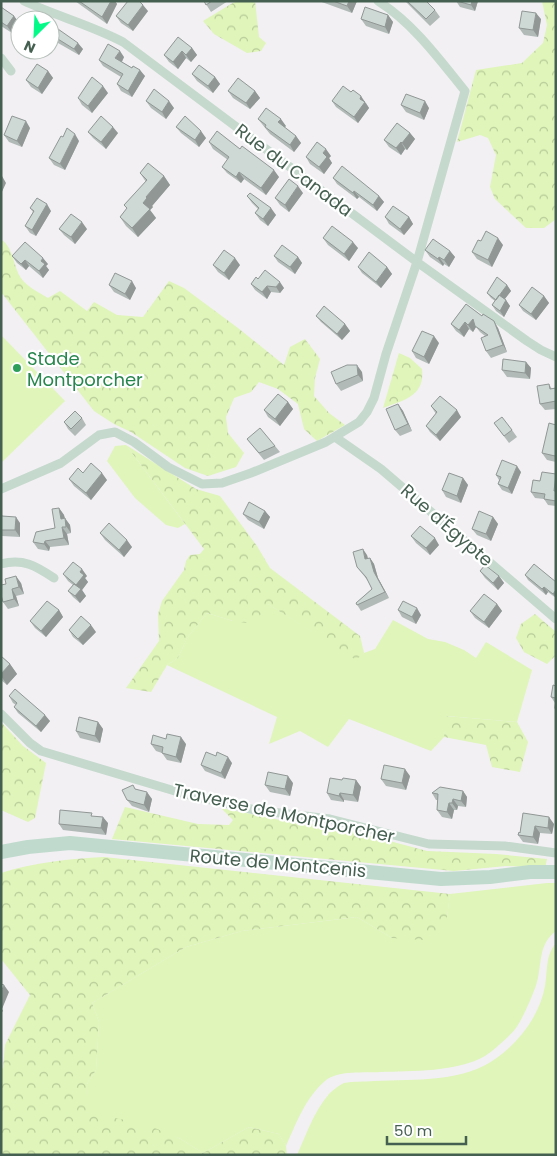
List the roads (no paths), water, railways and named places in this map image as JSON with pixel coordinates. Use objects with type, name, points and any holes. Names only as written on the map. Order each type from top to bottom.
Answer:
[{"type":"main road","name":"Route de Montcenis","points":[[1,852],[28,847],[70,844],[441,879],[490,877],[530,872],[556,872]]},
{"type":"street","name":"Rue du Canada","points":[[24,1],[100,30],[123,42],[417,262],[527,341],[556,357]]},
{"type":"street","points":[[1,489],[61,463],[99,435],[115,432],[134,442],[168,467],[202,484],[222,483],[326,442],[358,422],[367,412],[374,398],[386,354],[417,262],[465,91],[421,37],[378,1]]},
{"type":"street","points":[[1,58],[11,71]]},
{"type":"street","name":"Rue d'Égypte","points":[[335,436],[381,469],[556,619]]},
{"type":"street","points":[[1,564],[19,561],[28,563],[54,578]]},
{"type":"street","name":"Traverse de Montporcher","points":[[1,714],[30,743],[42,751],[185,794],[255,810],[330,819],[429,844],[504,846],[556,853]]},
{"type":"place","name":"Stade Montporcher","points":[[17,368]]}]
